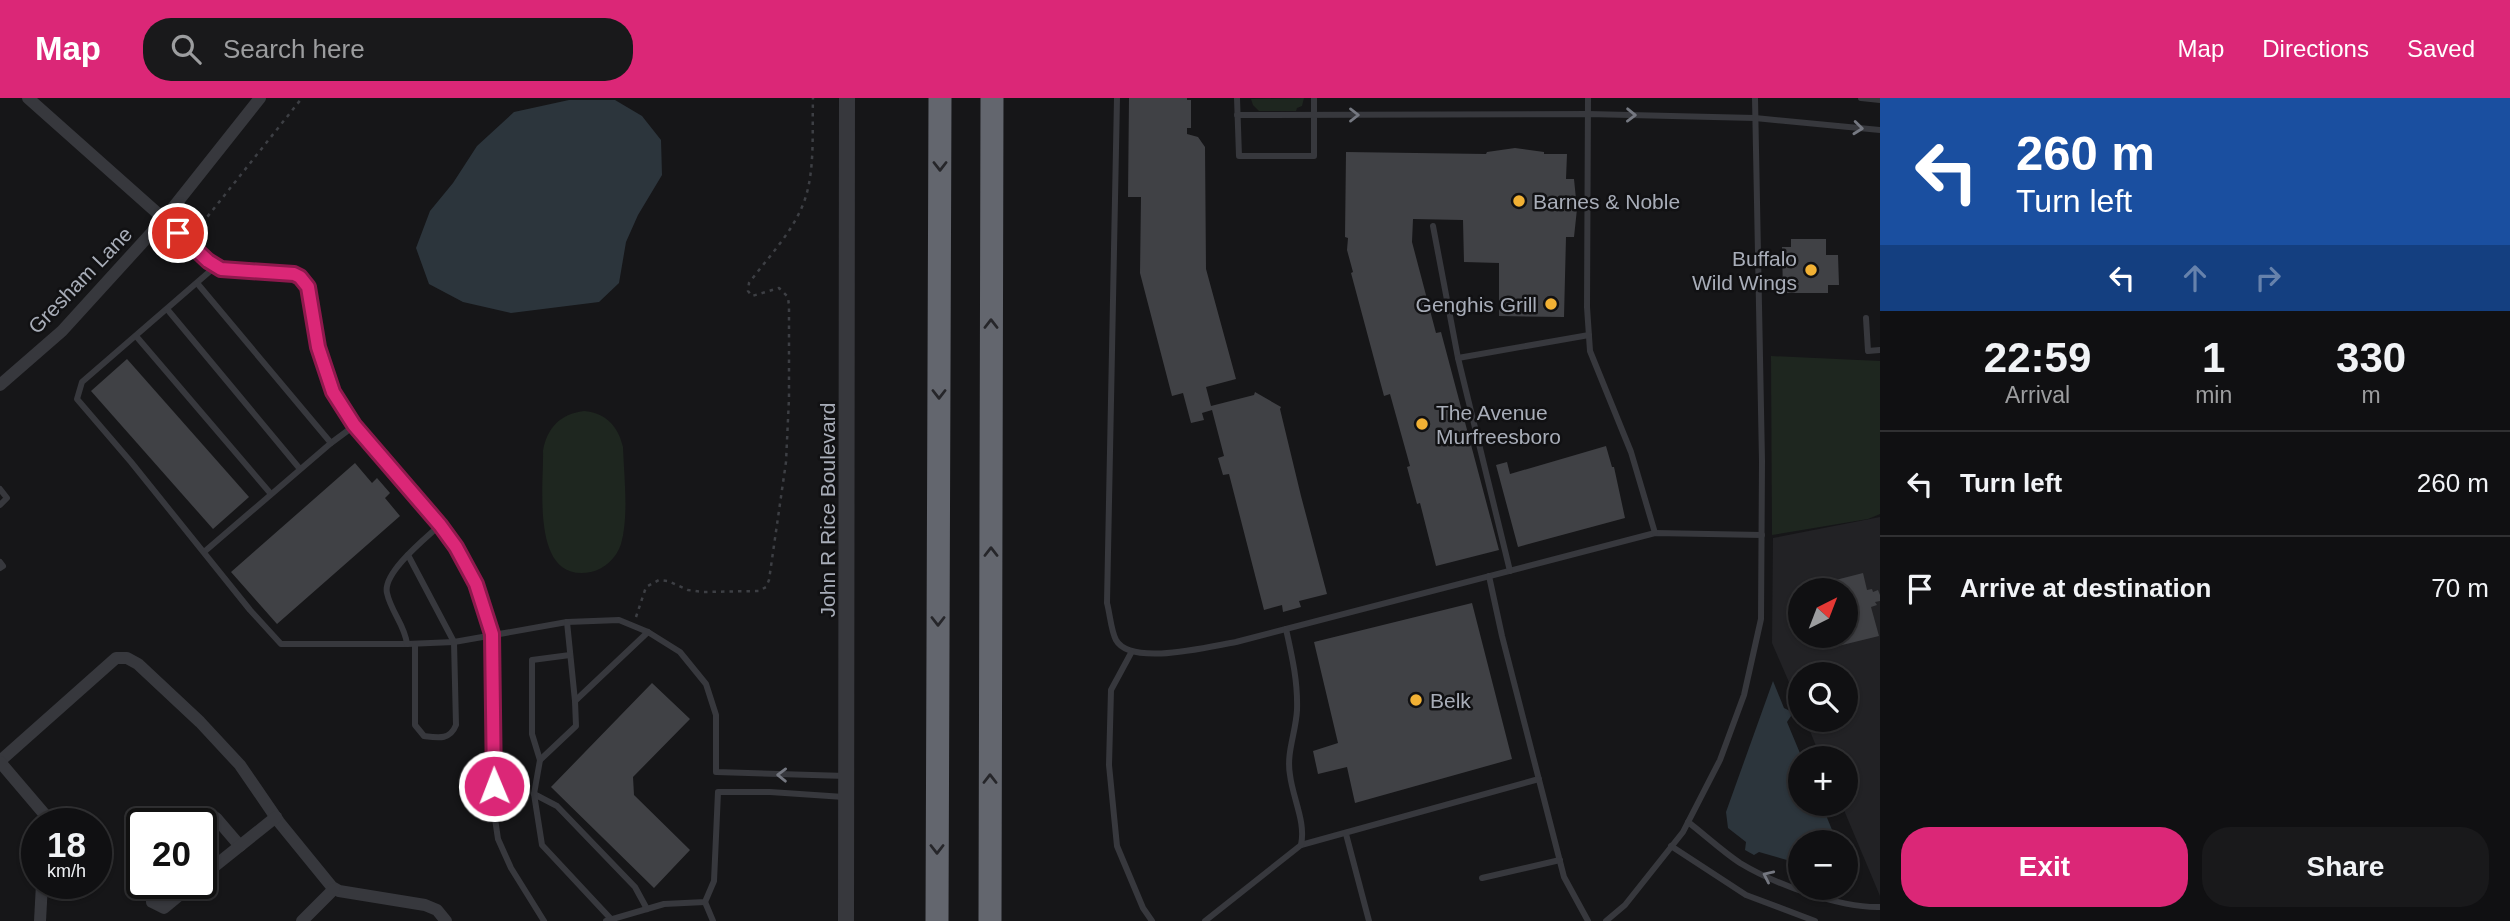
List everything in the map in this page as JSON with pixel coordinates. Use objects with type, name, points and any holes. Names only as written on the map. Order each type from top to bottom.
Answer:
[{"type":"highway","points":[[937,921],[940,98]]},
{"type":"highway","points":[[990,921],[992,98]]},
{"type":"street","points":[[28,98],[164,219]]},
{"type":"street","name":"Gresham Lane","points":[[0,385],[62,331],[164,219],[260,98]]},
{"type":"street","name":"John R Rice Boulevard","points":[[846,921],[847,98]]},
{"type":"street","points":[[39,808],[0,762],[116,658],[127,658],[138,664],[200,722],[240,765],[276,817],[334,889],[425,905],[437,910],[446,921]]},
{"type":"street","points":[[217,864],[276,817]]},
{"type":"street","points":[[217,819],[240,846]]},
{"type":"street","points":[[302,921],[334,889]]},
{"type":"street","points":[[40,921],[41,899]]},
{"type":"street","points":[[152,899],[152,902],[164,908],[175,899]]},
{"type":"lane","points":[[1117,98],[1107,603],[1116,641],[1131,653],[1170,653],[1236,642],[1655,533],[1762,535]]},
{"type":"lane","points":[[1237,98],[1239,156],[1314,156],[1314,98]]},
{"type":"lane","points":[[1588,98],[1587,307],[1590,351],[1631,452],[1655,533]]},
{"type":"lane","points":[[1606,921],[1625,905],[1688,822],[1720,760],[1744,695],[1761,619],[1755,98]]},
{"type":"lane","points":[[1861,98],[1880,100]]},
{"type":"lane","points":[[1237,115],[1588,114],[1755,118],[1880,131]]},
{"type":"lane","points":[[164,219],[216,266],[233,271],[294,274],[305,281],[318,347],[333,392],[354,425],[456,547],[476,584],[492,634],[494,811],[498,839],[511,868],[544,921]]},
{"type":"lane","points":[[1433,226],[1458,358],[1510,571]]},
{"type":"lane","points":[[216,266],[82,382],[77,399],[281,644],[454,642],[567,622],[618,620],[648,632],[680,652],[706,684],[716,715],[716,772],[848,776]]},
{"type":"lane","points":[[197,283],[331,443]]},
{"type":"lane","points":[[167,309],[300,469]]},
{"type":"lane","points":[[1866,318],[1868,351],[1880,350]]},
{"type":"lane","points":[[1458,358],[1589,335]]},
{"type":"lane","points":[[136,336],[271,494]]},
{"type":"lane","points":[[204,552],[354,425]]},
{"type":"lane","points":[[0,489],[7,498],[0,505]]},
{"type":"lane","points":[[407,644],[405,631],[387,594],[387,585],[408,555],[440,525]]},
{"type":"lane","points":[[408,555],[454,642],[456,725],[449,735],[443,738],[424,736],[415,725],[415,644]]},
{"type":"lane","points":[[0,562],[3,566],[0,568]]},
{"type":"lane","points":[[1489,576],[1564,877],[1588,921]]},
{"type":"lane","points":[[540,760],[576,726],[567,622]]},
{"type":"lane","points":[[1286,629],[1297,680],[1297,714],[1290,744],[1289,774],[1304,833],[1301,845]]},
{"type":"lane","points":[[575,701],[648,632]]},
{"type":"lane","points":[[1131,653],[1111,690],[1109,765],[1117,846],[1143,908],[1152,921]]},
{"type":"lane","points":[[570,655],[532,660],[532,734],[540,760],[534,794],[542,845],[609,920],[664,904],[705,902]]},
{"type":"lane","points":[[1205,921],[1301,845],[1539,779]]},
{"type":"lane","points":[[713,921],[705,902],[714,881],[718,792],[846,797]]},
{"type":"lane","points":[[534,794],[557,806],[635,887],[647,909]]},
{"type":"lane","points":[[1688,822],[1740,863],[1797,890],[1862,907],[1880,907]]},
{"type":"lane","points":[[1346,834],[1369,921]]},
{"type":"lane","points":[[1671,846],[1746,895],[1815,921]]},
{"type":"lane","points":[[1482,878],[1560,860]]},
{"type":"path","points":[[198,240],[204,221],[302,98]]},
{"type":"path","points":[[636,617],[646,587],[659,580],[702,592],[759,591],[766,587],[769,580],[786,462],[789,306],[788,297],[779,288],[758,296],[752,296],[748,291],[749,283],[787,233],[805,198],[809,184],[813,98]]},
{"type":"shaded area","points":[[1304,98],[1302,106],[1296,111],[1259,111],[1251,99]]},
{"type":"shaded area","points":[[569,100],[615,100],[642,116],[661,140],[662,175],[638,215],[626,242],[619,283],[599,302],[511,313],[463,302],[429,284],[416,248],[430,211],[453,183],[477,146],[514,112]]},
{"type":"shaded area","points":[[1771,356],[1880,361],[1880,514],[1868,519],[1772,535]]},
{"type":"shaded area","points":[[584,411],[605,418],[621,440],[625,521],[621,544],[610,562],[591,572],[571,572],[558,563],[549,548],[544,529],[543,451],[548,435],[556,424],[568,415]]},
{"type":"shaded area","points":[[1880,517],[1880,896],[1858,844],[1858,830],[1852,830],[1846,816],[1858,816],[1858,746],[1816,746],[1810,732],[1858,732],[1858,662],[1788,662],[1788,680],[1772,643],[1773,538]]},
{"type":"shaded area","points":[[1773,681],[1784,708],[1788,710],[1788,732],[1791,732],[1797,746],[1788,746],[1788,816],[1826,816],[1832,830],[1788,830],[1788,860],[1759,852],[1754,855],[1745,850],[1746,842],[1728,828],[1726,812]]},
{"type":"building","points":[[1129,98],[1191,100],[1191,128],[1187,128],[1187,134],[1198,137],[1205,147],[1206,269],[1236,379],[1206,387],[1211,406],[1254,395],[1255,392],[1281,407],[1327,594],[1299,601],[1301,607],[1283,612],[1282,605],[1264,610],[1229,474],[1223,475],[1218,458],[1224,456],[1212,410],[1202,413],[1204,420],[1191,423],[1183,393],[1172,396],[1140,273],[1141,197],[1128,197]]},
{"type":"building","points":[[1515,148],[1544,154],[1567,154],[1566,179],[1574,179],[1577,209],[1574,237],[1566,237],[1564,317],[1499,316],[1499,263],[1464,262],[1463,220],[1413,219],[1412,242],[1436,333],[1441,332],[1499,550],[1436,566],[1420,503],[1417,504],[1407,467],[1410,466],[1390,394],[1384,396],[1351,273],[1348,238],[1345,237],[1346,152],[1486,154]]},
{"type":"building","name":"Buffalo Wild Wings","points":[[1791,239],[1826,239],[1826,255],[1838,255],[1839,285],[1828,285],[1828,293],[1783,293],[1782,247],[1791,247]]},
{"type":"building","points":[[127,359],[249,497],[213,529],[91,391]]},
{"type":"building","points":[[1606,446],[1614,467],[1625,518],[1518,547],[1496,465],[1507,462],[1510,474]]},
{"type":"building","points":[[355,463],[372,483],[377,478],[390,493],[385,498],[400,516],[277,624],[231,572]]},
{"type":"building","points":[[1863,573],[1867,590],[1878,590],[1880,601],[1871,607],[1879,636],[1858,641],[1858,578],[1843,578]]},
{"type":"building","points":[[1472,603],[1512,759],[1355,803],[1347,767],[1318,774],[1313,751],[1338,743],[1314,642]]},
{"type":"building","points":[[652,683],[690,719],[633,777],[634,795],[690,850],[654,888],[551,787]]},
{"type":"place","name":"Barnes & Noble","points":[[1519,201]]},
{"type":"place","name":"Buffalo Wild Wings","points":[[1811,270]]},
{"type":"place","name":"Genghis Grill","points":[[1551,304]]},
{"type":"place","name":"The Avenue Murfreesboro","points":[[1422,424]]},
{"type":"place","name":"Belk","points":[[1416,700]]},
{"type":"route","points":[[178,233],[208,261],[221,269],[294,274],[305,281],[318,347],[333,392],[354,425],[440,525],[456,547],[476,584],[492,634],[494,786]]}]
